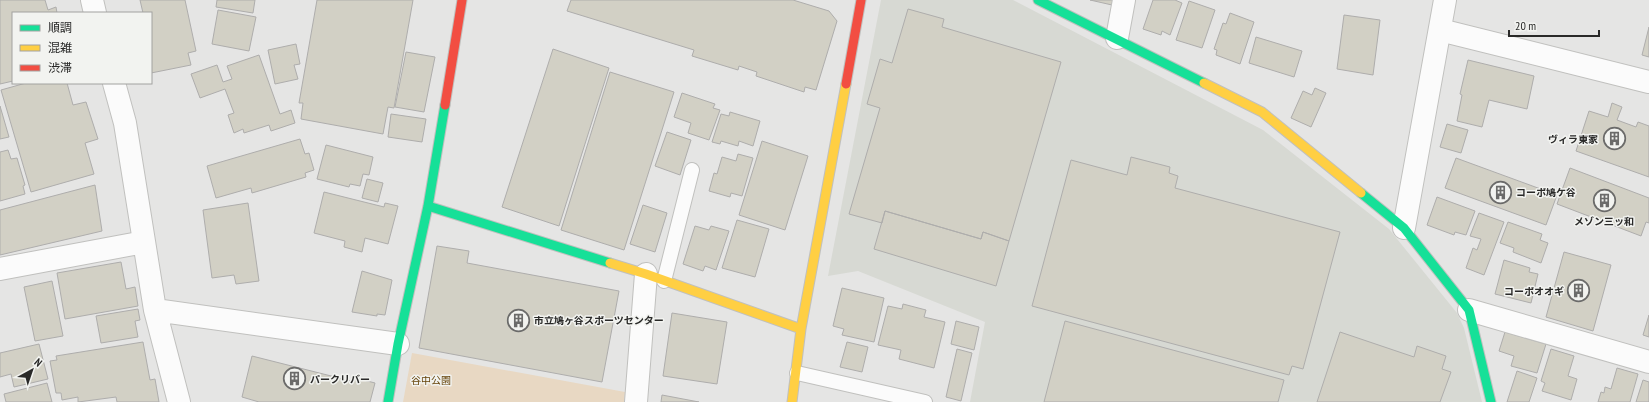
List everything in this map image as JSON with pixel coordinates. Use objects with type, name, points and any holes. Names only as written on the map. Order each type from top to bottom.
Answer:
[{"type":"street","points":[[92,0],[95,12]]},
{"type":"street","points":[[388,402],[398,344],[428,206],[462,0]]},
{"type":"street","points":[[792,402],[797,373],[801,329],[861,0]]},
{"type":"street","points":[[1038,0],[1117,38],[1262,112],[1404,228],[1469,310],[1491,402]]},
{"type":"street","points":[[1117,38],[1124,0]]},
{"type":"street","points":[[1404,228],[1445,0]]},
{"type":"street","points":[[1440,30],[1649,82]]},
{"type":"street","points":[[114,84],[125,123],[155,310],[179,402]]},
{"type":"street","points":[[428,206],[655,277],[801,329]]},
{"type":"street","points":[[0,269],[144,242]]},
{"type":"street","points":[[636,402],[655,277]]},
{"type":"street","points":[[155,310],[398,344]]},
{"type":"street","points":[[1469,310],[1649,362]]},
{"type":"lane","points":[[655,277],[692,170]]},
{"type":"lane","points":[[797,373],[925,402]]},
{"type":"shaded area","points":[[881,0],[1013,0],[1263,130],[1389,229],[1457,313],[1464,328],[1482,402],[970,402],[985,322],[858,271],[828,276]]},
{"type":"green space","name":"谷中公園","points":[[412,353],[625,392],[624,402],[403,402]]},
{"type":"building","points":[[0,0],[45,0],[48,10],[56,7],[57,12],[12,12],[12,81],[0,84]]},
{"type":"building","points":[[140,0],[185,0],[196,51],[188,53],[191,65],[152,73],[152,12],[143,12]]},
{"type":"building","points":[[217,0],[255,0],[253,13],[216,7]]},
{"type":"building","points":[[317,0],[413,0],[394,108],[388,107],[383,134],[301,119],[303,103],[299,103]]},
{"type":"building","points":[[571,0],[793,0],[829,11],[837,21],[816,90],[805,87],[804,92],[756,76],[757,72],[739,66],[738,70],[692,56],[694,50],[567,11]]},
{"type":"building","points":[[1090,0],[1113,0],[1112,5]]},
{"type":"building","points":[[1153,0],[1175,0],[1182,3],[1170,35],[1162,31],[1161,35],[1143,29]]},
{"type":"building","points":[[1189,1],[1215,10],[1202,48],[1176,40]]},
{"type":"building","points":[[908,9],[944,19],[942,27],[1061,62],[1009,241],[983,232],[981,239],[885,211],[882,223],[849,214],[880,108],[867,104],[880,59],[892,63]]},
{"type":"building","points":[[218,10],[256,17],[249,51],[212,44]]},
{"type":"building","points":[[1230,13],[1254,22],[1240,64],[1216,55],[1217,50],[1214,49],[1223,23],[1226,24]]},
{"type":"building","points":[[1344,15],[1380,20],[1373,75],[1337,69]]},
{"type":"building","points":[[1649,27],[1649,57],[1642,55]]},
{"type":"building","points":[[1256,37],[1302,51],[1294,77],[1249,63]]},
{"type":"building","points":[[296,44],[300,64],[294,65],[298,79],[275,84],[268,50]]},
{"type":"building","points":[[553,49],[609,68],[559,226],[502,207]]},
{"type":"building","points":[[406,52],[435,57],[424,112],[395,107]]},
{"type":"building","points":[[259,55],[280,114],[291,110],[295,123],[271,131],[269,125],[244,133],[243,129],[234,133],[228,115],[234,113],[225,89],[200,98],[191,74],[217,65],[223,82],[232,79],[227,66]]},
{"type":"building","points":[[1468,60],[1534,76],[1527,109],[1489,100],[1482,127],[1457,121],[1462,95],[1460,94]]},
{"type":"building","points":[[610,72],[674,92],[624,250],[561,230]]},
{"type":"building","points":[[22,84],[67,84],[73,105],[86,102],[98,139],[85,143],[94,174],[31,192],[1,90]]},
{"type":"building","points":[[1315,88],[1326,93],[1311,127],[1291,118],[1303,91],[1312,95]]},
{"type":"building","points":[[682,93],[715,104],[713,108],[720,110],[709,140],[688,133],[691,123],[674,117]]},
{"type":"building","name":"ヴィラ東家","points":[[1612,103],[1622,107],[1617,120],[1636,127],[1638,122],[1649,126],[1649,177],[1576,151],[1589,111],[1608,117]]},
{"type":"building","points":[[0,106],[9,137],[0,139]]},
{"type":"building","points":[[730,112],[760,121],[753,146],[739,141],[738,146],[721,141],[720,144],[712,142],[721,114],[729,116]]},
{"type":"building","points":[[391,114],[426,119],[422,142],[388,137]]},
{"type":"building","points":[[1447,124],[1468,130],[1461,153],[1440,147]]},
{"type":"building","points":[[667,132],[691,140],[680,175],[655,166]]},
{"type":"building","points":[[300,139],[305,154],[309,153],[314,170],[305,173],[306,177],[252,193],[251,188],[216,198],[207,166]]},
{"type":"building","points":[[762,141],[808,156],[785,230],[739,215]]},
{"type":"building","points":[[326,145],[373,157],[369,175],[363,174],[360,186],[350,184],[349,187],[317,179]]},
{"type":"building","points":[[8,150],[11,159],[17,158],[25,185],[23,186],[25,194],[0,201],[0,152]]},
{"type":"building","points":[[738,154],[753,158],[742,196],[731,193],[730,197],[709,191],[714,173],[717,174],[722,157],[736,161]]},
{"type":"building","points":[[1131,157],[1170,167],[1169,173],[1178,176],[1175,188],[1340,232],[1303,369],[1292,366],[1289,375],[1032,306],[1071,160],[1127,175]]},
{"type":"building","name":"コーポ鳩ケ谷","points":[[1456,158],[1557,195],[1546,225],[1445,188]]},
{"type":"building","name":"メゾン三ッ和","points":[[1570,168],[1649,198],[1649,223],[1646,222],[1641,236],[1557,204]]},
{"type":"building","points":[[367,179],[383,183],[378,202],[362,198]]},
{"type":"building","points":[[95,185],[102,231],[0,255],[0,210]]},
{"type":"building","points":[[324,192],[384,207],[385,203],[398,206],[388,244],[365,238],[362,252],[344,247],[345,241],[314,233]]},
{"type":"building","points":[[1437,197],[1475,211],[1466,235],[1455,232],[1454,235],[1427,225]]},
{"type":"building","points":[[248,203],[259,281],[236,284],[234,275],[212,278],[203,210]]},
{"type":"building","points":[[643,205],[667,213],[655,252],[630,244]]},
{"type":"building","points":[[885,211],[981,239],[983,232],[1009,241],[996,286],[874,249]]},
{"type":"building","points":[[1479,213],[1504,222],[1484,275],[1466,268],[1473,248],[1477,250],[1481,239],[1470,236]]},
{"type":"building","points":[[737,220],[769,229],[755,277],[722,268]]},
{"type":"building","points":[[1508,222],[1542,234],[1540,240],[1548,243],[1541,263],[1513,252],[1514,248],[1500,243]]},
{"type":"building","points":[[695,226],[709,230],[711,226],[729,231],[716,270],[705,266],[703,271],[683,264]]},
{"type":"building","name":"市立鳩ヶ谷スポーツセンター","points":[[437,246],[469,251],[467,263],[619,291],[602,382],[419,348]]},
{"type":"building","name":"コーポオオギ","points":[[1564,252],[1611,265],[1593,331],[1546,317]]},
{"type":"building","points":[[1504,260],[1530,268],[1529,272],[1538,274],[1531,303],[1495,294]]},
{"type":"building","points":[[121,262],[126,289],[135,287],[138,306],[65,319],[57,273]]},
{"type":"building","points":[[362,271],[392,280],[385,315],[377,314],[377,316],[352,312]]},
{"type":"building","points":[[52,281],[63,336],[35,341],[24,287]]},
{"type":"building","points":[[842,288],[884,298],[874,342],[842,335],[844,329],[833,326]]},
{"type":"building","points":[[903,304],[926,310],[924,317],[945,322],[934,368],[899,359],[901,350],[878,345],[888,306],[902,309]]},
{"type":"building","points":[[138,309],[140,320],[135,321],[138,337],[101,343],[96,316]]},
{"type":"building","points":[[672,313],[727,322],[717,384],[663,376]]},
{"type":"building","points":[[1649,315],[1649,337],[1643,335]]},
{"type":"building","points":[[956,321],[979,327],[974,350],[951,344]]},
{"type":"building","points":[[1065,321],[1284,380],[1278,402],[1044,402]]},
{"type":"building","points":[[1340,332],[1414,357],[1417,346],[1446,356],[1442,369],[1451,372],[1440,402],[1317,402]]},
{"type":"building","points":[[1505,332],[1546,344],[1537,373],[1511,366],[1514,356],[1499,351]]},
{"type":"building","points":[[143,342],[150,380],[155,379],[159,402],[117,402],[116,397],[78,402],[78,397],[62,400],[61,393],[56,393],[50,361],[57,360],[56,356]]},
{"type":"building","points":[[847,342],[868,347],[862,372],[840,367]]},
{"type":"building","points":[[39,344],[48,379],[14,387],[11,374],[0,377],[0,353]]},
{"type":"building","points":[[957,349],[972,353],[961,401],[946,397]]},
{"type":"building","points":[[1551,349],[1574,356],[1568,376],[1577,379],[1571,400],[1542,391],[1545,383],[1541,381]]},
{"type":"building","name":"パークリバー","points":[[252,356],[351,381],[352,377],[375,383],[370,402],[259,402],[242,397]]},
{"type":"building","points":[[1617,368],[1638,374],[1630,402],[1598,402],[1601,392],[1604,393],[1605,387],[1611,389]]},
{"type":"building","points":[[1517,371],[1537,378],[1529,402],[1507,402]]},
{"type":"building","points":[[1643,380],[1649,382],[1649,402],[1636,402]]},
{"type":"building","points":[[47,383],[52,402],[6,402],[4,394]]},
{"type":"building","points":[[662,395],[699,402],[661,402]]},
{"type":"traffic: fast","points":[[1038,0],[1204,83]]},
{"type":"traffic: fast","points":[[388,402],[398,344],[428,206],[445,105]]},
{"type":"traffic: fast","points":[[1361,193],[1404,228],[1469,310],[1491,402]]},
{"type":"traffic: fast","points":[[428,206],[610,263]]},
{"type":"traffic: slow","points":[[1204,83],[1262,112],[1361,193]]},
{"type":"traffic: slow","points":[[792,402],[801,329],[846,84]]},
{"type":"traffic: slow","points":[[610,263],[646,274],[801,329]]},
{"type":"traffic: jam","points":[[445,105],[462,0]]},
{"type":"traffic: jam","points":[[846,84],[861,0]]},
{"type":"place","name":"ヴィラ東家","points":[[1614,139]]},
{"type":"place","name":"コーポ鳩ケ谷","points":[[1501,192]]},
{"type":"place","name":"メゾン三ッ和","points":[[1604,201]]},
{"type":"place","name":"コーポオオギ","points":[[1579,291]]},
{"type":"place","name":"市立鳩ヶ谷スポーツセンター","points":[[519,320]]},
{"type":"place","name":"パークリバー","points":[[295,379]]}]
